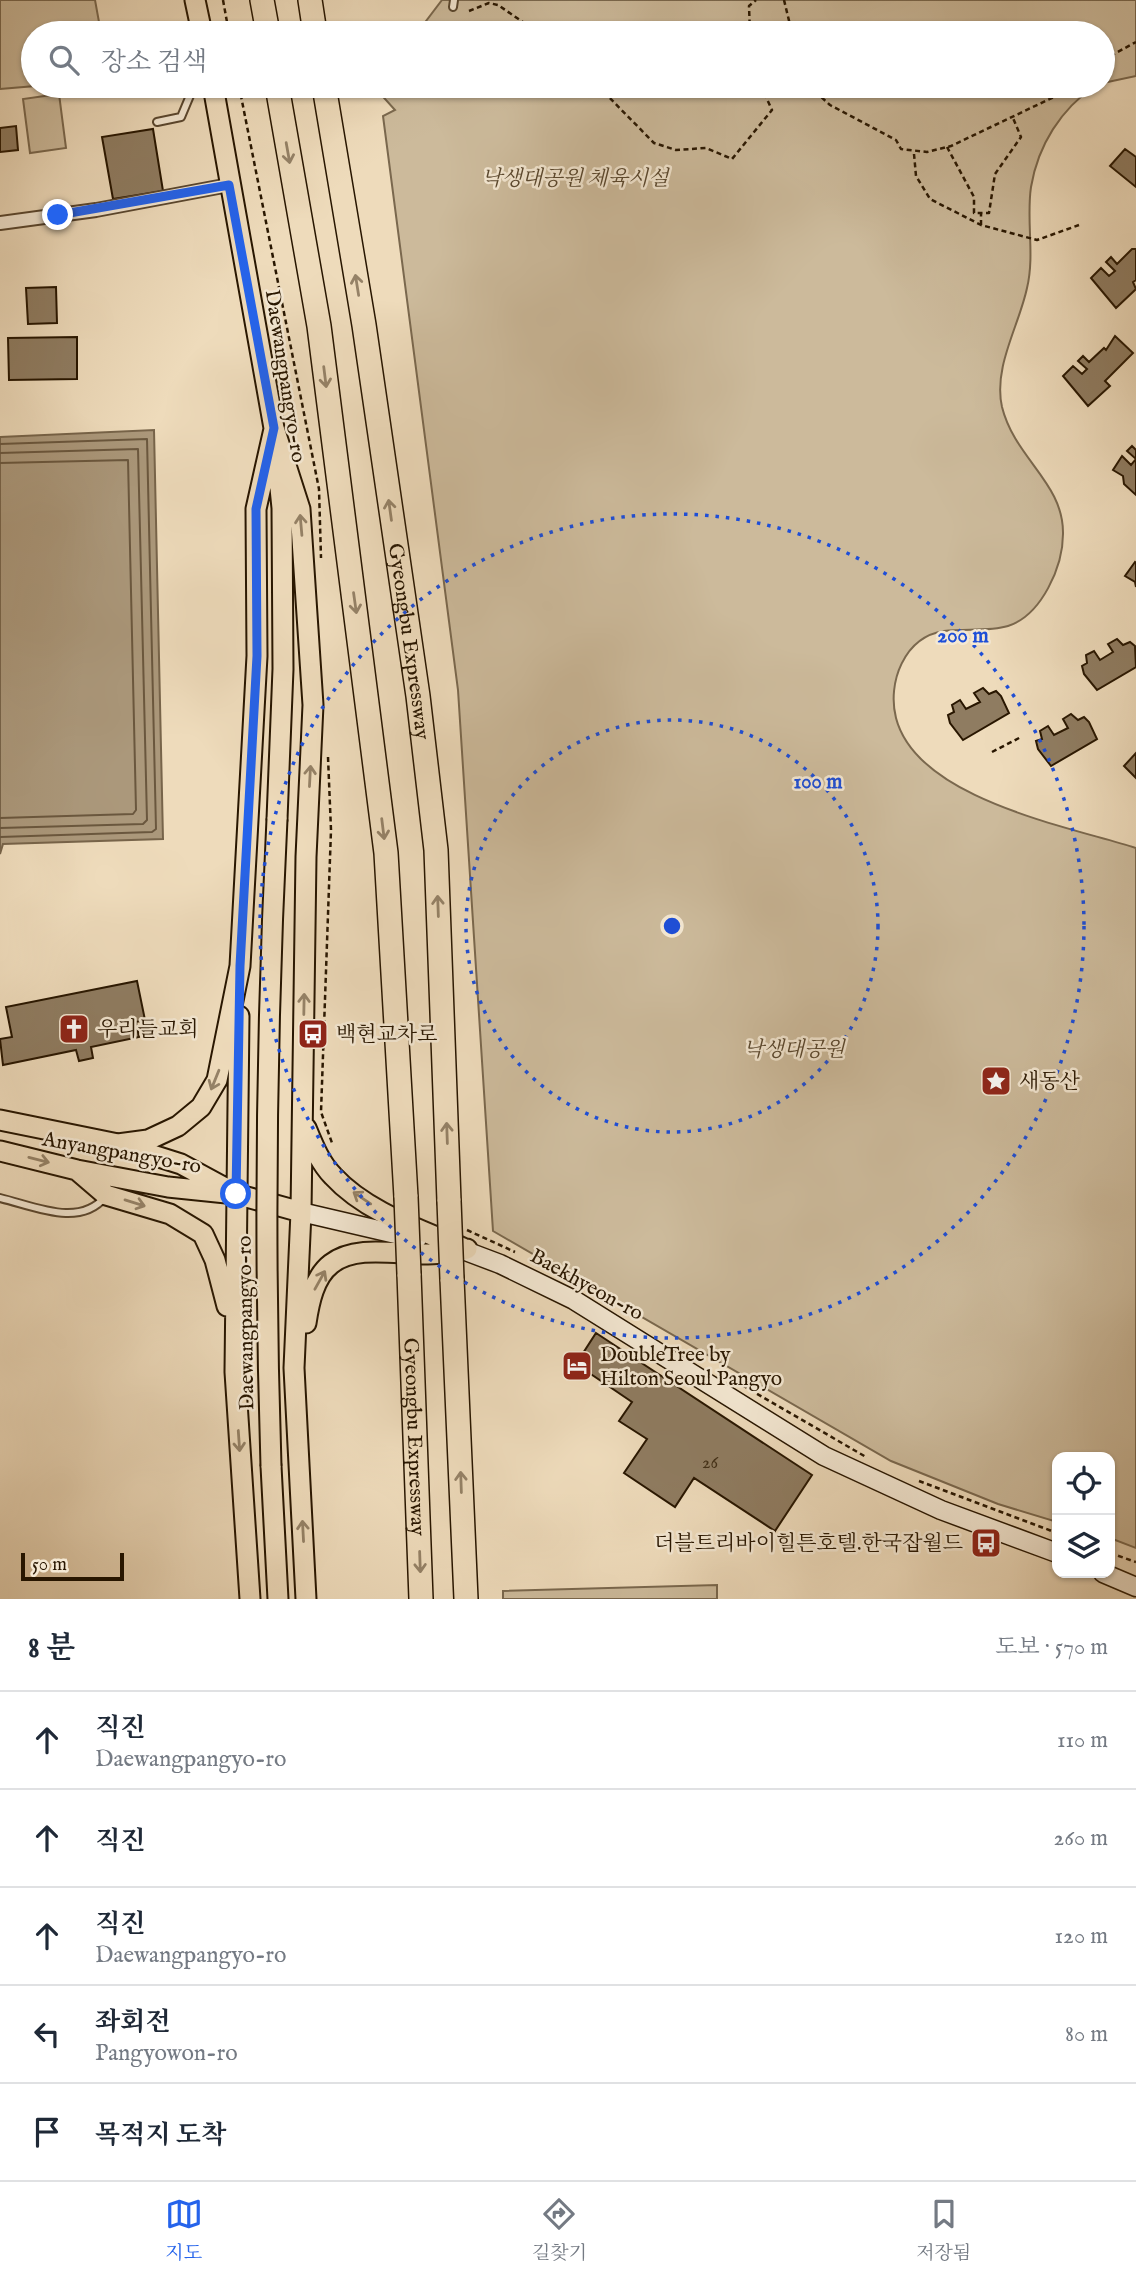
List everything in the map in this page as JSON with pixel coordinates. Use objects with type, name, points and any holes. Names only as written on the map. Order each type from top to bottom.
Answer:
[{"type":"highway","points":[[262,0],[266,21]]},
{"type":"highway","points":[[310,0],[313,21]]},
{"type":"highway","name":"Gyeongbu Expressway","points":[[279,98],[319,326],[386,853],[406,1198],[421,1599]]},
{"type":"highway","name":"Gyeongbu Expressway","points":[[326,98],[366,339],[418,696],[435,837],[466,1599]]},
{"type":"main road","points":[[195,0],[199,21]]},
{"type":"main road","name":"Daewangpangyo-ro","points":[[214,98],[274,428],[282,508],[265,1287],[278,1599]]},
{"type":"main road","points":[[118,1144],[148,1140],[177,1126],[201,1107],[217,1080],[240,966],[257,656],[256,509],[274,428]]},
{"type":"main road","points":[[274,428],[300,509],[313,705],[306,857],[302,1212],[294,1368],[306,1599]]},
{"type":"main road","name":"Daewangpangyo-ro","points":[[240,966],[235,1372],[250,1599]]},
{"type":"main road","name":"Anyangpangyo-ro","points":[[0,1120],[118,1144],[181,1164],[236,1194]]},
{"type":"main road","points":[[303,1121],[316,1152],[332,1176],[390,1216],[466,1239]]},
{"type":"main road","name":"Anyangpangyo-ro","points":[[0,1151],[77,1170],[168,1186],[236,1194],[302,1212]]},
{"type":"main road","points":[[77,1170],[106,1195],[170,1214],[203,1234],[215,1260],[226,1296],[235,1372]]},
{"type":"main road","name":"Baekhyeon-ro","points":[[302,1212],[466,1239],[574,1300],[824,1456],[941,1510],[1052,1551]]},
{"type":"main road","points":[[294,1368],[309,1304],[320,1275],[332,1262],[359,1253],[431,1254],[466,1239]]},
{"type":"main road","points":[[1115,1578],[1136,1587]]},
{"type":"street","points":[[0,223],[96,210],[229,185]]},
{"type":"lane","points":[[157,122],[181,117],[189,98]]},
{"type":"lane","points":[[0,1198],[73,1215],[95,1209],[106,1195]]},
{"type":"path","points":[[223,0],[227,21]]},
{"type":"path","points":[[750,21],[749,6],[756,0]]},
{"type":"path","points":[[784,0],[789,21]]},
{"type":"path","points":[[469,11],[489,3],[498,5],[521,21]]},
{"type":"path","points":[[1115,53],[1136,42]]},
{"type":"path","points":[[241,98],[319,489],[322,571]]},
{"type":"path","points":[[610,98],[654,142],[676,150],[706,148],[732,159],[772,110],[766,98]]},
{"type":"path","points":[[822,98],[830,105],[897,140],[901,149],[914,152],[947,147],[1053,98]]},
{"type":"path","points":[[947,147],[974,197],[974,213],[989,213],[995,174],[1021,137],[1013,118]]},
{"type":"path","points":[[914,152],[916,176],[930,200],[981,225],[1037,240],[1079,225]]},
{"type":"path","points":[[981,213],[981,225]]},
{"type":"path","points":[[992,752],[1021,737]]},
{"type":"path","points":[[328,748],[331,830],[321,1112],[334,1150]]},
{"type":"path","points":[[466,1239],[515,1253]]},
{"type":"path","points":[[732,1379],[877,1463]]},
{"type":"path","points":[[915,1480],[1052,1531]]},
{"type":"path","points":[[1115,1555],[1136,1562]]},
{"type":"green space","points":[[0,0],[95,0],[99,21],[21,21],[21,87],[0,89]]},
{"type":"green space","points":[[442,0],[1136,0],[1136,76],[1115,80],[1115,21],[426,21]]},
{"type":"green space","points":[[60,98],[66,148],[30,153],[23,99]]},
{"type":"green space","name":"낙생대공원","points":[[384,98],[1080,98],[1053,129],[1034,172],[1030,199],[1029,276],[1004,362],[1000,392],[1008,425],[1048,485],[1061,516],[1062,547],[1055,574],[1031,611],[1008,626],[944,631],[918,642],[902,664],[894,690],[894,704],[896,718],[910,746],[933,769],[963,789],[1035,819],[1136,848],[1136,1548],[1115,1540],[1115,1452],[1052,1452],[1052,1520],[998,1504],[891,1461],[493,1231],[458,690],[383,116],[395,110]]},
{"type":"green space","points":[[717,1585],[717,1599],[503,1599],[503,1591]]},
{"type":"water","points":[[154,430],[163,839],[3,844],[0,854],[0,437]]},
{"type":"building","points":[[16,126],[18,150],[0,152],[0,128]]},
{"type":"building","points":[[153,129],[163,191],[113,199],[102,137]]},
{"type":"building","points":[[1125,149],[1136,157],[1136,187],[1110,166]]},
{"type":"building","points":[[1132,249],[1136,249],[1136,280],[1133,282],[1136,289],[1116,308],[1091,278],[1101,268],[1109,276],[1115,271],[1106,262],[1111,257],[1117,264]]},
{"type":"building","points":[[56,287],[57,323],[28,324],[26,288]]},
{"type":"building","points":[[1115,336],[1133,353],[1105,381],[1110,386],[1088,406],[1063,376],[1073,366],[1082,374],[1087,369],[1078,361],[1083,356],[1089,362],[1104,348],[1106,350]]},
{"type":"building","points":[[77,337],[77,379],[9,380],[8,338]]},
{"type":"building","points":[[1132,446],[1136,450],[1136,459],[1127,451]]},
{"type":"building","points":[[1122,456],[1131,465],[1136,459],[1136,495],[1124,484],[1123,476],[1113,470]]},
{"type":"building","points":[[1135,562],[1136,587],[1135,582],[1125,576]]},
{"type":"building","points":[[1117,639],[1123,645],[1130,642],[1135,646],[1136,667],[1097,690],[1084,674],[1082,666],[1087,663],[1086,655],[1094,651],[1100,660],[1113,652],[1108,644]]},
{"type":"building","points":[[983,688],[989,694],[996,691],[1009,713],[963,740],[950,723],[948,715],[954,712],[952,705],[960,700],[966,709],[980,702],[974,693]]},
{"type":"building","points":[[1071,714],[1078,720],[1084,717],[1097,739],[1051,766],[1038,749],[1036,741],[1042,739],[1040,731],[1048,726],[1054,735],[1068,728],[1063,719]]},
{"type":"building","points":[[1136,753],[1136,778],[1124,766]]},
{"type":"building","name":"우리들교회","points":[[137,981],[145,1020],[136,1022],[139,1037],[91,1047],[93,1058],[79,1061],[76,1050],[3,1065],[0,1039],[12,1037],[6,1007]]},
{"type":"building","points":[[596,1333],[812,1475],[775,1531],[694,1478],[675,1507],[624,1473],[647,1439],[619,1421],[632,1402],[576,1364]]},
{"type":"place","name":"우리들교회","points":[[74,1029]]},
{"type":"place","name":"백현교차로","points":[[313,1034]]},
{"type":"place","name":"새동산","points":[[996,1081]]},
{"type":"place","name":"DoubleTree by Hilton Seoul Pangyo","points":[[577,1366]]},
{"type":"place","name":"더블트리바이힐튼호텔.한국잡월드","points":[[986,1543]]},
{"type":"route","points":[[58,215],[229,185],[274,428],[256,509],[257,656],[240,966],[236,1194]]},
{"type":"park label","name":"낙생대공원 체육시설","points":[[575,178]]}]
